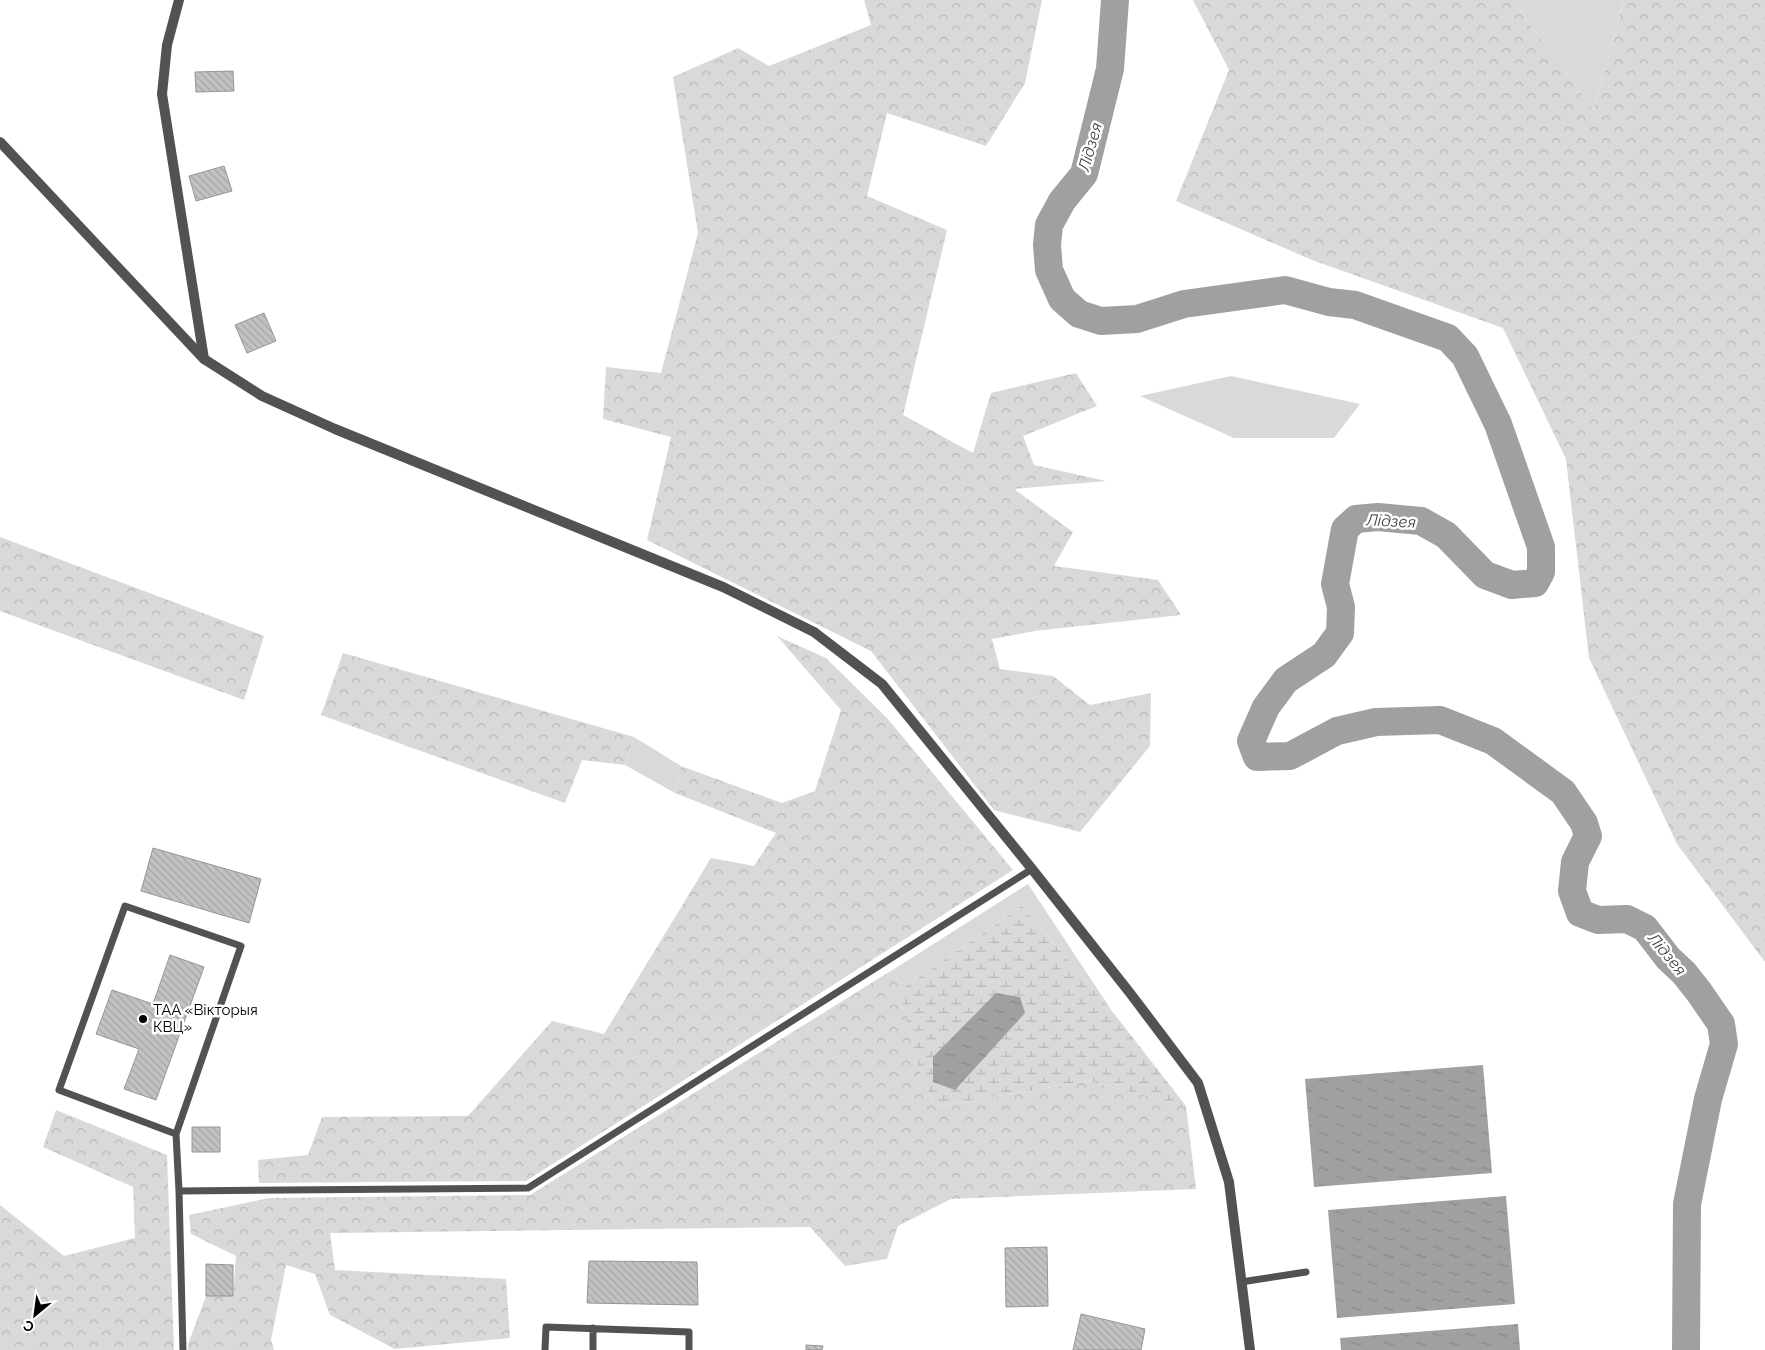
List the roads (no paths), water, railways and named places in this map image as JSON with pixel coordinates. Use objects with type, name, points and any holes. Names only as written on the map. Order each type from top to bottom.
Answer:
[{"type":"street","points":[[179,0],[168,45],[162,94],[204,359]]},
{"type":"street","points":[[0,142],[204,359],[262,396],[335,429],[723,587],[814,632],[882,684],[1032,869],[1198,1083],[1228,1182],[1250,1350]]},
{"type":"lane","points":[[179,1191],[528,1188],[1032,869]]},
{"type":"lane","points":[[176,1134],[59,1090],[125,906],[241,946],[176,1134],[183,1350]]},
{"type":"lane","points":[[1241,1282],[1306,1272]]},
{"type":"lane","points":[[545,1350],[546,1327],[689,1332],[689,1350]]},
{"type":"lane","points":[[593,1328],[593,1350]]},
{"type":"water","points":[[996,993],[1020,997],[1025,1013],[955,1090],[933,1082],[933,1057]]},
{"type":"water","points":[[1483,1065],[1492,1173],[1314,1187],[1305,1079]]},
{"type":"water","points":[[1506,1196],[1515,1304],[1337,1318],[1328,1210]]},
{"type":"water","points":[[1518,1324],[1520,1350],[1341,1350],[1340,1338]]},
{"type":"waterway","name":"Лідзея","points":[[1115,0],[1110,69],[1084,174],[1062,201],[1049,225],[1047,245],[1049,270],[1062,299],[1079,314],[1101,321],[1137,319],[1184,304],[1285,290],[1329,302],[1355,305],[1448,338],[1465,356],[1498,424],[1541,547],[1541,572],[1535,583],[1512,585],[1485,575],[1446,535],[1421,521],[1378,517],[1356,519],[1345,529],[1335,584],[1341,607],[1340,633],[1324,655],[1286,680],[1266,707],[1251,741],[1257,757],[1290,756],[1337,731],[1376,722],[1440,720],[1493,741],[1563,792],[1584,823],[1588,836],[1575,862],[1572,891],[1580,913],[1598,920],[1627,919],[1645,928],[1668,958],[1684,973],[1721,1024],[1724,1044],[1708,1099],[1687,1204],[1686,1350]]},
{"type":"place","name":"ТАА «Вікторыя КВЦ»","points":[[143,1019]]}]
